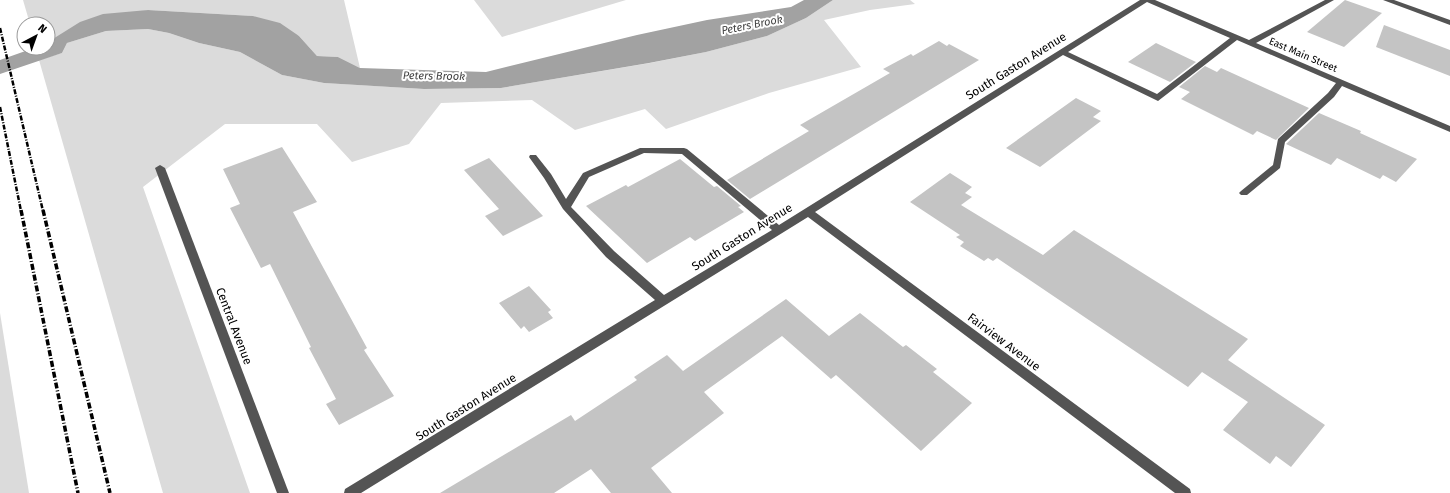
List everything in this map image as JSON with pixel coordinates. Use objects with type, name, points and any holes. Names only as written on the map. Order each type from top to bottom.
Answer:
[{"type":"street","name":"South Gaston Avenue","points":[[350,493],[779,230],[1145,0]]},
{"type":"street","name":"East Main Street","points":[[1149,0],[1450,129]]},
{"type":"street","points":[[1250,43],[1330,0]]},
{"type":"street","points":[[1387,0],[1450,23]]},
{"type":"street","points":[[1063,52],[1158,98],[1236,37]]},
{"type":"street","points":[[1244,193],[1277,166],[1281,140],[1331,95],[1341,82]]},
{"type":"street","points":[[566,207],[586,175],[643,150],[684,151],[779,230]]},
{"type":"street","points":[[533,157],[548,176],[566,207],[610,254],[663,301]]},
{"type":"street","name":"Central Avenue","points":[[160,168],[283,493]]},
{"type":"street","name":"Fairview Avenue","points":[[808,212],[1185,493]]},
{"type":"shaded area","points":[[23,0],[344,0],[360,68],[338,57],[317,56],[299,36],[253,16],[148,10],[56,39],[56,16],[28,16]]},
{"type":"shaded area","points":[[474,0],[626,0],[502,37]]},
{"type":"shaded area","points":[[833,0],[910,0],[915,4],[870,10],[824,20],[861,67],[769,93],[666,129],[645,109],[575,130],[532,100],[441,103],[409,144],[352,162],[317,124],[225,124],[143,187],[250,493],[163,493],[39,60],[62,53],[67,43],[106,31],[148,29],[169,33],[199,43],[240,52],[282,75],[324,83],[424,89],[501,88],[706,52],[767,36],[806,18]]},
{"type":"shaded area","points":[[0,313],[29,493],[0,493]]},
{"type":"water","name":"Peters Brook","points":[[804,0],[833,0],[806,18],[767,36],[706,52],[501,88],[424,89],[324,83],[282,75],[240,52],[199,43],[169,33],[148,29],[106,31],[67,43],[62,53],[56,55],[56,37],[80,22],[103,14],[148,10],[253,16],[280,23],[299,36],[317,56],[338,57],[360,68],[486,72],[637,35],[707,20],[791,7]]},
{"type":"water","points":[[16,54],[16,56],[53,56],[0,74],[0,60]]},
{"type":"building","points":[[1345,0],[1382,13],[1344,47],[1307,32]]},
{"type":"building","points":[[1384,25],[1450,50],[1450,76],[1376,47]]},
{"type":"building","points":[[939,41],[947,46],[949,44],[979,60],[750,199],[727,180],[809,131],[800,125],[890,73],[883,69],[911,54],[913,56]]},
{"type":"building","points":[[1156,43],[1196,62],[1170,82],[1128,62]]},
{"type":"building","points":[[1205,66],[1217,72],[1221,68],[1309,108],[1276,140],[1257,131],[1253,135],[1181,99],[1190,92],[1179,87]]},
{"type":"building","points":[[1076,98],[1101,111],[1093,117],[1101,121],[1040,167],[1006,148]]},
{"type":"building","points":[[1319,113],[1361,131],[1360,133],[1417,159],[1396,182],[1383,175],[1380,179],[1337,158],[1331,165],[1286,144]]},
{"type":"building","points":[[282,147],[317,202],[293,212],[367,348],[364,350],[394,396],[339,425],[326,404],[336,399],[309,348],[311,347],[270,264],[261,268],[230,208],[240,204],[223,169]]},
{"type":"building","points":[[489,158],[543,216],[503,236],[485,216],[499,209],[464,170]]},
{"type":"building","points":[[680,159],[714,187],[717,186],[741,206],[738,207],[744,212],[695,241],[690,237],[647,263],[586,206],[626,185],[628,187]]},
{"type":"building","points":[[950,173],[972,187],[965,193],[972,197],[961,205],[1043,255],[1074,230],[1248,339],[1228,360],[1325,425],[1291,467],[1276,456],[1270,464],[1223,430],[1248,402],[1202,372],[1188,387],[997,258],[993,261],[988,258],[984,261],[960,246],[964,242],[956,237],[960,235],[910,202]]},
{"type":"building","points":[[529,286],[551,310],[548,312],[553,318],[529,332],[524,326],[521,329],[499,303]]},
{"type":"building","points":[[786,299],[829,336],[860,313],[903,347],[906,345],[937,369],[933,372],[972,403],[921,451],[836,375],[831,379],[782,336],[704,392],[724,413],[651,468],[672,493],[611,493],[591,469],[554,493],[440,493],[571,415],[575,421],[637,380],[634,377],[667,355],[683,371]]},
{"type":"railway","points":[[0,28],[43,211]]},
{"type":"railway","points":[[0,107],[21,211]]},
{"type":"railway","points":[[21,210],[78,493]]},
{"type":"railway","points":[[43,210],[110,493]]}]
